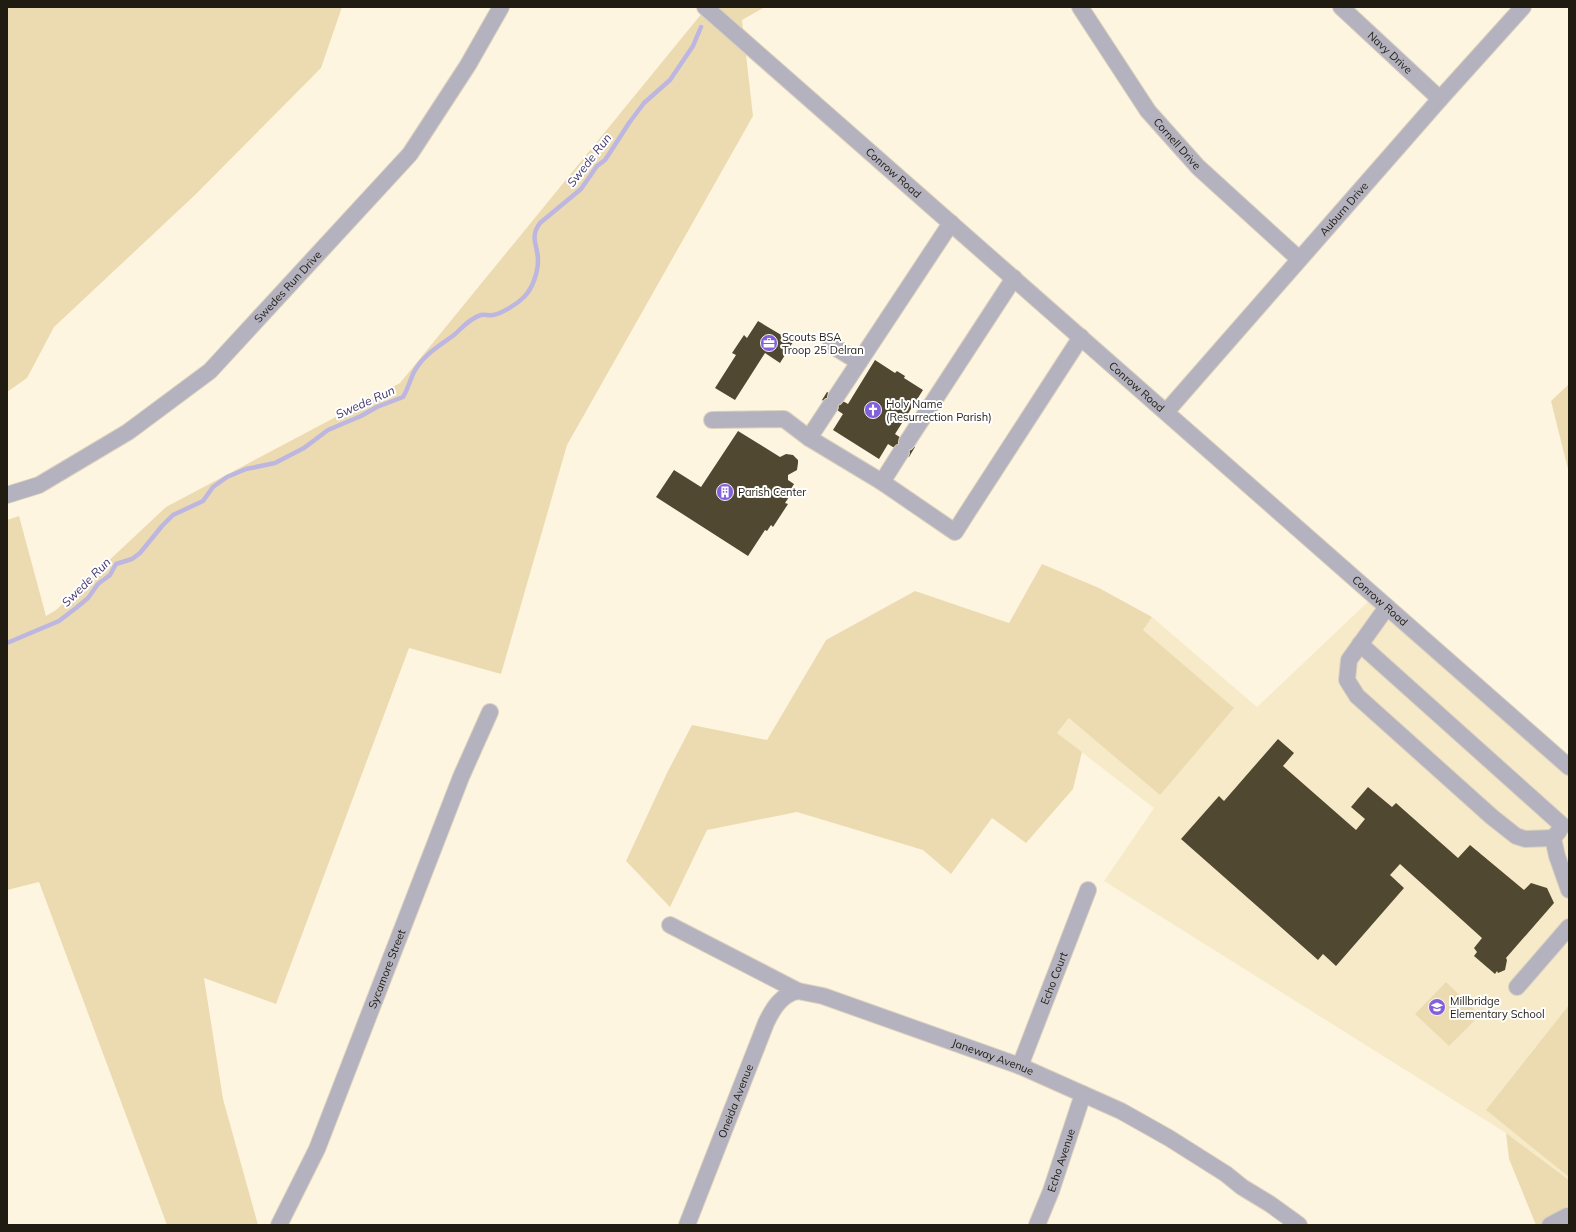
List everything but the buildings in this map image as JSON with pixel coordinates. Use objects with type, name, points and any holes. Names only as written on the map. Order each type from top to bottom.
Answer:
[{"type":"street","name":"Swedes Run Drive","points":[[7,496],[39,485],[128,432],[210,371],[410,154],[468,66],[501,7]]},
{"type":"street","name":"Conrow Road","points":[[705,7],[1569,767]]},
{"type":"street","name":"Cornell Drive","points":[[1080,7],[1148,111],[1198,167],[1299,259]]},
{"type":"street","name":"Navy Drive","points":[[1340,7],[1440,99]]},
{"type":"street","name":"Auburn Drive","points":[[1166,412],[1440,99],[1523,7]]},
{"type":"street","points":[[809,438],[950,223]]},
{"type":"street","points":[[882,482],[1014,278]]},
{"type":"street","points":[[712,420],[784,419],[809,438],[882,482],[955,532],[1080,337]]},
{"type":"street","points":[[831,345],[859,362]]},
{"type":"street","points":[[1360,644],[1566,823],[1553,838],[1525,839],[1516,836],[1492,817],[1357,696],[1347,680],[1349,660],[1360,644],[1387,607]]},
{"type":"street","name":"Sycamore Street","points":[[279,1225],[317,1149],[461,777],[490,712]]},
{"type":"street","points":[[1553,838],[1557,856],[1569,890]]},
{"type":"street","name":"Echo Court","points":[[1020,1066],[1088,890]]},
{"type":"street","name":"Janeway Avenue","points":[[670,925],[798,991],[823,996],[1020,1066],[1121,1112],[1169,1138],[1226,1174],[1242,1187],[1270,1204],[1299,1225]]},
{"type":"street","points":[[1517,987],[1569,927]]},
{"type":"street","name":"Oneida Avenue","points":[[687,1225],[747,1068],[769,1016],[784,996],[798,991]]},
{"type":"street","name":"Echo Avenue","points":[[1037,1225],[1051,1191],[1083,1094]]},
{"type":"street","points":[[1550,1225],[1567,1216]]},
{"type":"shaded area","points":[[7,7],[342,7],[321,68],[195,195],[54,327],[27,378],[7,392]]},
{"type":"shaded area","points":[[707,7],[765,7],[742,20],[753,116],[567,445],[501,674],[409,648],[276,1004],[204,978],[223,1099],[258,1225],[167,1225],[39,882],[7,890],[7,520],[19,516],[46,616],[56,610],[166,507],[400,383]]},
{"type":"shaded area","points":[[1569,384],[1569,473],[1551,401]]},
{"type":"shaded area","points":[[1042,564],[1099,588],[1152,617],[1143,630],[1234,708],[1160,795],[1069,718],[1057,733],[1082,752],[1073,789],[1026,843],[992,818],[951,874],[923,850],[797,812],[707,830],[670,907],[626,861],[667,773],[692,725],[767,740],[826,640],[915,591],[1009,623]]},
{"type":"shaded area","name":"Millbridge Elementary School","points":[[1374,596],[1569,767],[1569,1180],[1506,1133],[1104,881],[1154,808],[1057,733],[1152,617],[1257,707]]},
{"type":"shaded area","points":[[1446,982],[1480,1015],[1449,1046],[1415,1014]]},
{"type":"shaded area","points":[[1569,1005],[1569,1177],[1486,1110]]},
{"type":"shaded area","points":[[1506,1133],[1569,1180],[1569,1225],[1536,1225],[1509,1159]]},
{"type":"waterway","name":"Swede Run","points":[[7,643],[59,621],[88,598],[98,584],[110,575],[116,564],[132,559],[140,553],[173,515],[203,501],[213,487],[227,477],[246,469],[275,463],[304,448],[328,430],[361,416],[377,407],[403,397],[414,372],[432,351],[454,335],[473,318],[481,315],[497,314],[510,308],[521,300],[530,289],[536,275],[538,255],[535,242],[535,233],[540,223],[581,189],[597,166],[605,160],[644,103],[670,80],[693,46],[701,27]]},
{"type":"place","name":"Scouts BSA Troop 25 Delran","points":[[769,343]]},
{"type":"place","name":"Holy Name (Resurrection Parish)","points":[[873,410]]},
{"type":"place","name":"Parish Center","points":[[725,492]]},
{"type":"place","name":"Millbridge Elementary School","points":[[1437,1007]]}]
